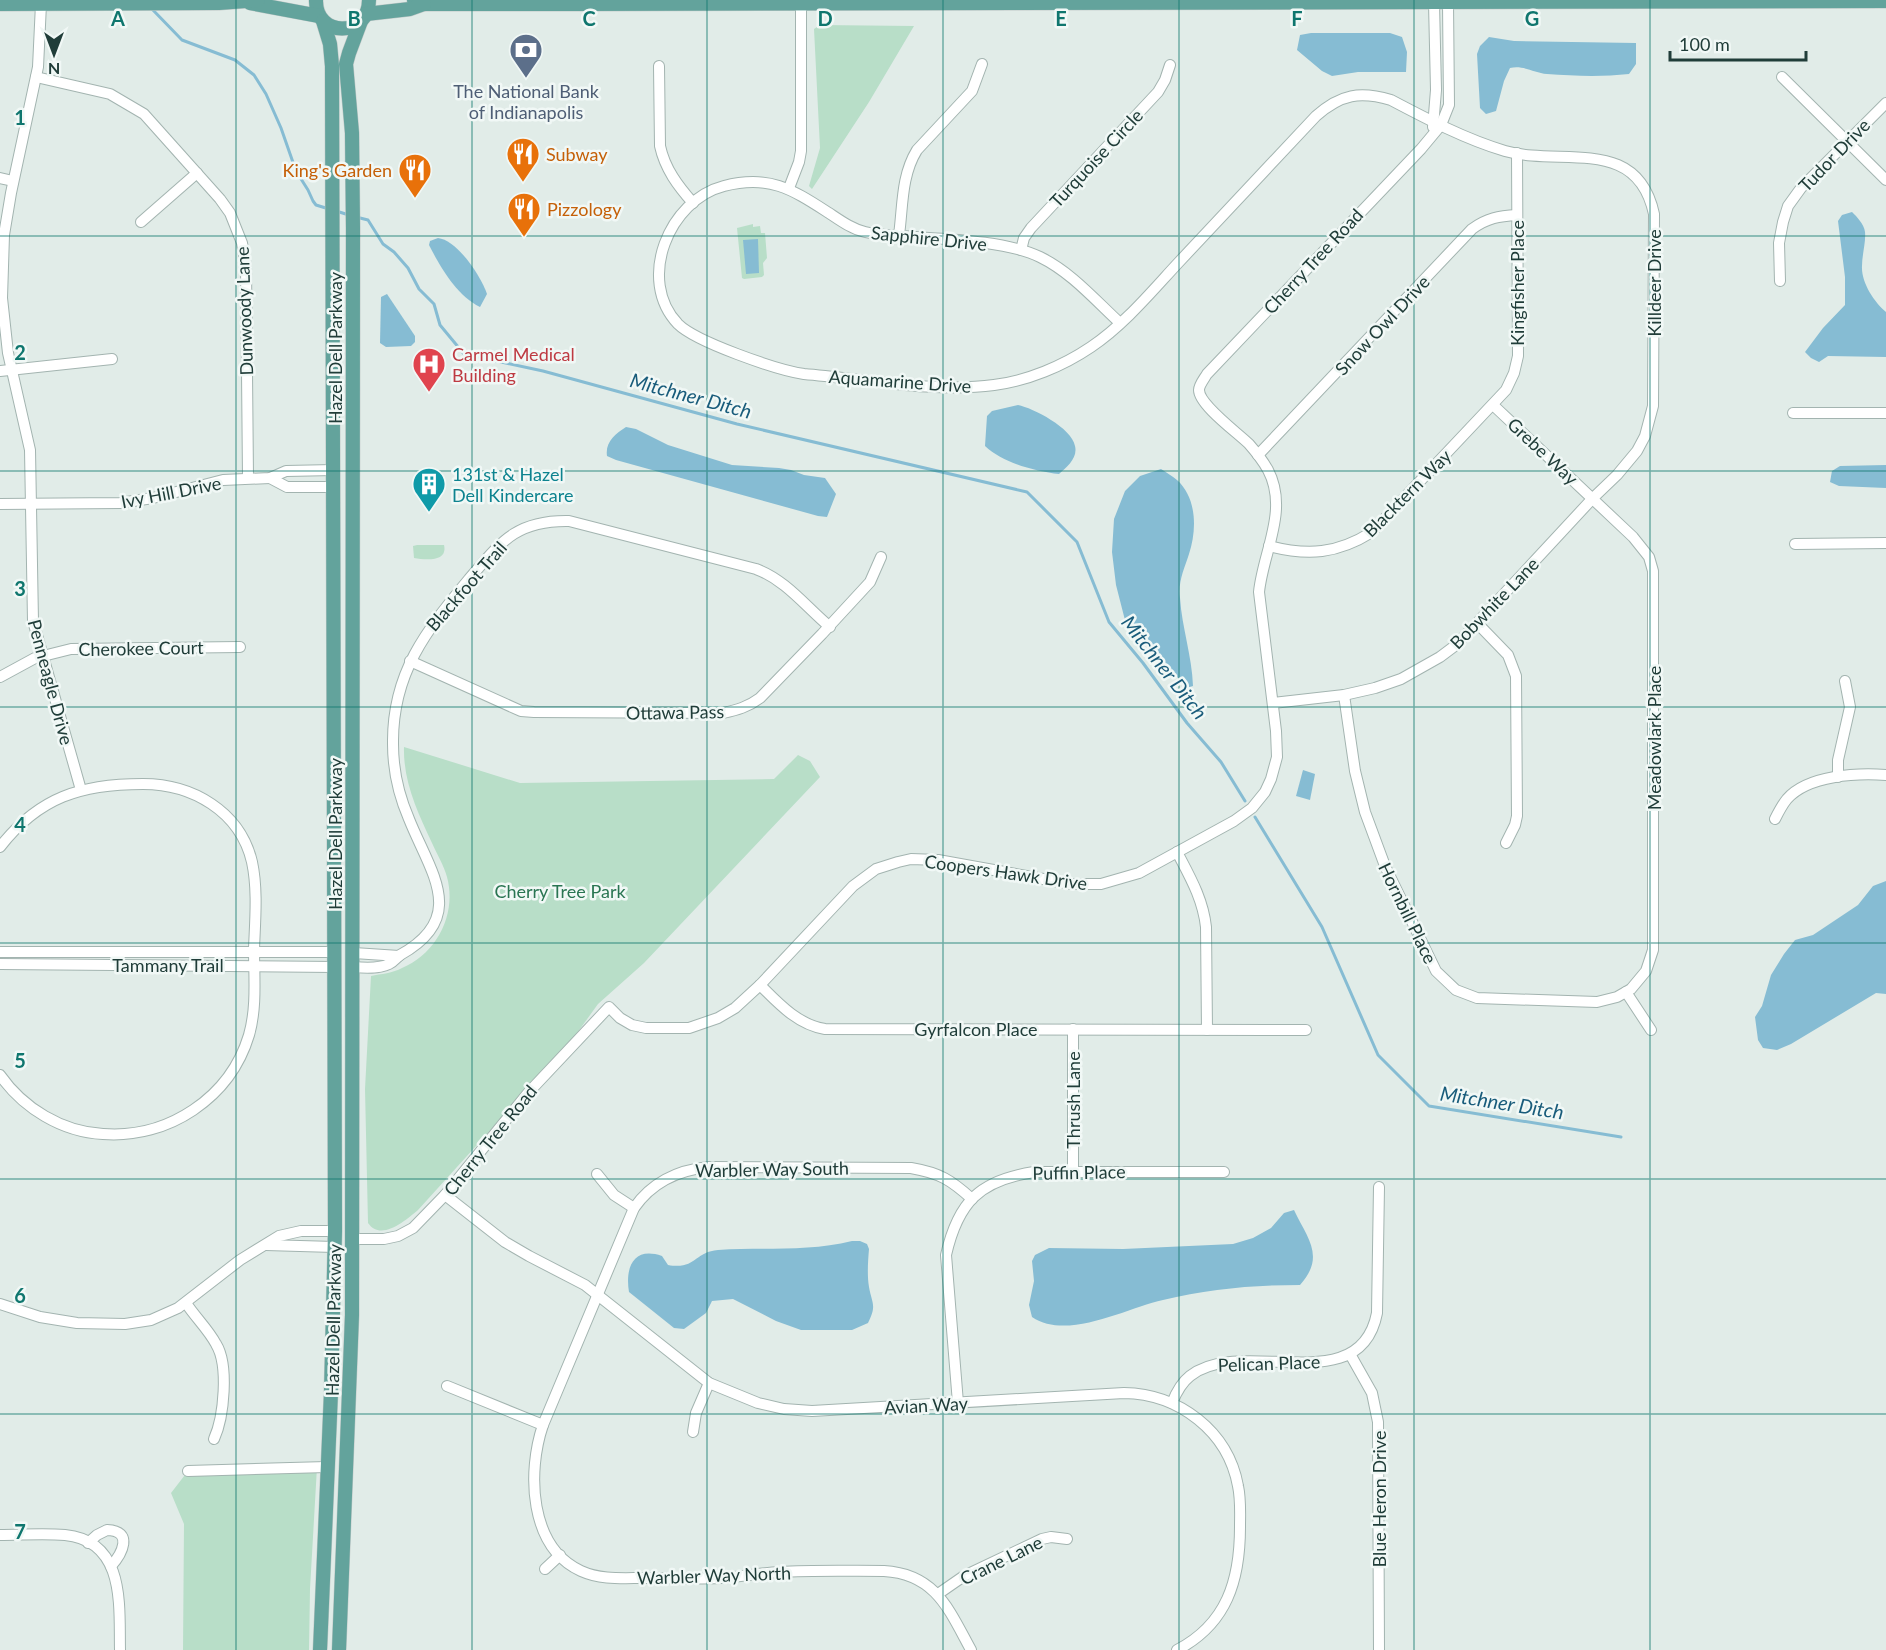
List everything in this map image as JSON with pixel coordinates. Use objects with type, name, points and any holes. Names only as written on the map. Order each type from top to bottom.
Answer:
[{"type":"main road","name":"Hazel Dell Parkway","points":[[316,0],[332,51],[334,470],[335,1231],[320,1650]]},
{"type":"main road","points":[[0,4],[162,4],[251,1],[321,19],[340,29],[353,27],[365,12],[410,9],[419,2],[1886,1]]},
{"type":"main road","name":"Hazel Dell Parkway","points":[[339,1650],[350,1396],[354,967],[353,228],[352,133],[346,64],[365,12]]},
{"type":"street","points":[[789,188],[801,151],[801,3]]},
{"type":"street","name":"Cherry Tree Road","points":[[1199,392],[1207,374],[1421,149],[1437,126],[1449,105],[1441,3]]},
{"type":"street","name":"Penneagle Drive","points":[[40,4],[41,29],[36,77],[4,235],[2,278],[6,370],[29,443],[32,610],[42,655],[81,790]]},
{"type":"street","points":[[899,235],[905,175],[912,158],[972,91],[982,64]]},
{"type":"street","name":"Turquoise Circle","points":[[1021,250],[1030,228],[1158,92],[1170,65]]},
{"type":"street","points":[[659,66],[662,156],[674,178],[693,203]]},
{"type":"street","name":"Dunwoody Lane","points":[[36,77],[101,91],[128,103],[150,120],[230,213],[244,250],[248,478]]},
{"type":"street","points":[[1782,77],[1886,180]]},
{"type":"street","name":"Aquamarine Drive","points":[[693,203],[670,230],[661,253],[659,276],[660,288],[669,312],[689,332],[787,371],[939,387],[996,385],[1025,378],[1066,362],[1091,347],[1120,323],[1329,105],[1350,96],[1378,96],[1391,100],[1437,126]]},
{"type":"street","name":"Tudor Drive","points":[[1780,281],[1780,232],[1788,206],[1801,188],[1886,103]]},
{"type":"street","name":"Killdeer Drive","points":[[1437,126],[1517,153],[1542,157],[1606,159],[1620,164],[1641,181],[1651,201],[1654,214],[1654,383],[1651,420],[1646,436],[1637,451],[1617,475],[1593,498]]},
{"type":"street","name":"Kingfisher Place","points":[[1493,405],[1506,390],[1514,373],[1518,356],[1517,153]]},
{"type":"street","points":[[141,222],[197,173]]},
{"type":"street","points":[[0,178],[14,181]]},
{"type":"street","name":"Sapphire Drive","points":[[693,203],[707,193],[726,185],[759,182],[789,188],[854,228],[876,234],[1002,246],[1021,250],[1039,256],[1065,272],[1120,323]]},
{"type":"street","name":"Snow Owl Drive","points":[[1258,454],[1472,229],[1499,216],[1517,216]]},
{"type":"street","points":[[6,370],[112,359]]},
{"type":"street","name":"Coopers Hawk Drive","points":[[609,1007],[632,1025],[646,1028],[688,1028],[705,1024],[735,1008],[760,985],[853,886],[867,875],[888,865],[911,859],[938,860],[1071,884],[1101,884],[1139,873],[1234,821],[1251,808],[1271,779],[1277,757],[1273,703],[1259,592],[1276,509],[1275,494],[1268,471],[1258,454],[1206,404],[1199,392]]},
{"type":"street","name":"Grebe Way","points":[[1493,405],[1593,498]]},
{"type":"street","name":"Blacktern Way","points":[[1269,546],[1308,553],[1334,550],[1361,539],[1397,507],[1493,405]]},
{"type":"street","points":[[1793,413],[1886,413]]},
{"type":"street","name":"Ivy Hill Drive","points":[[0,504],[131,502],[212,482],[270,478],[286,471],[334,470]]},
{"type":"street","name":"Ivy Hill Drive","points":[[270,478],[287,487],[333,487]]},
{"type":"street","name":"Bobwhite Lane","points":[[1273,703],[1344,695],[1375,688],[1423,668],[1456,645],[1478,623],[1593,498]]},
{"type":"street","name":"Meadowlark Place","points":[[1593,498],[1643,547],[1649,557],[1654,584],[1653,950],[1646,970],[1626,992]]},
{"type":"street","name":"Blackfoot Trail","points":[[354,967],[368,968],[388,964],[412,949],[427,936],[435,921],[439,904],[437,881],[404,808],[394,759],[395,714],[410,661],[423,638],[436,619],[502,541],[528,525],[555,520],[584,524],[769,573],[780,580],[830,627]]},
{"type":"street","points":[[1795,544],[1886,543]]},
{"type":"street","name":"Ottawa Pass","points":[[410,661],[521,711],[723,713],[738,710],[759,699],[830,627],[870,582],[881,557]]},
{"type":"street","points":[[1478,623],[1508,655],[1516,676],[1517,816],[1506,843]]},
{"type":"street","name":"Cherokee Court","points":[[0,677],[42,655],[80,648],[240,647]]},
{"type":"street","points":[[1839,777],[1838,760],[1850,708],[1845,681]]},
{"type":"street","name":"Hornbill Place","points":[[1344,695],[1356,778],[1368,821],[1385,866],[1440,977],[1456,990],[1484,999],[1597,1002],[1626,992]]},
{"type":"street","points":[[1775,819],[1788,798],[1797,791],[1824,780],[1886,775]]},
{"type":"street","points":[[0,847],[32,814],[53,800],[81,790],[114,784],[168,785],[195,794],[220,810],[239,833],[252,862],[254,880],[254,1006],[251,1025],[243,1051],[234,1068],[220,1087],[202,1105],[163,1126],[147,1131],[124,1135],[99,1134],[74,1129],[44,1115],[14,1092],[0,1075]]},
{"type":"street","points":[[1177,852],[1199,894],[1204,910],[1207,1030]]},
{"type":"street","name":"Tammany Trail","points":[[0,952],[254,959],[335,967]]},
{"type":"street","name":"Tammany Trail","points":[[0,964],[254,959],[335,952]]},
{"type":"street","points":[[354,953],[399,956]]},
{"type":"street","name":"Gyrfalcon Place","points":[[760,985],[796,1018],[815,1028],[848,1030],[1306,1030]]},
{"type":"street","points":[[1626,992],[1651,1030]]},
{"type":"street","name":"Cherry Tree Road","points":[[352,1239],[384,1239],[398,1236],[413,1228],[445,1195],[528,1093],[609,1007]]},
{"type":"street","name":"Thrush Lane","points":[[1073,1029],[1073,1171]]},
{"type":"street","name":"Warbler Way South","points":[[598,1295],[634,1208],[648,1191],[675,1174],[692,1168],[911,1168],[943,1176],[972,1199]]},
{"type":"street","name":"Puffin Place","points":[[958,1403],[946,1255],[951,1233],[958,1218],[972,1199],[992,1183],[1010,1175],[1034,1172],[1224,1172]]},
{"type":"street","points":[[597,1174],[614,1195],[634,1208]]},
{"type":"street","points":[[1350,1354],[1366,1339],[1374,1325],[1377,1313],[1379,1187]]},
{"type":"street","name":"Avian Way","points":[[445,1195],[505,1242],[585,1285],[709,1383],[758,1403],[798,1410],[827,1410],[1124,1393],[1144,1394],[1172,1403],[1200,1419],[1217,1437],[1231,1464],[1239,1495],[1240,1556],[1233,1588],[1217,1616],[1190,1647],[1177,1650]]},
{"type":"street","points":[[0,1304],[28,1314],[64,1322],[134,1323],[156,1318],[186,1303],[240,1260],[279,1236],[294,1232],[335,1231]]},
{"type":"street","points":[[266,1245],[334,1247]]},
{"type":"street","name":"Warbler Way North","points":[[598,1295],[543,1425],[535,1453],[533,1485],[535,1502],[544,1530],[560,1555],[582,1571],[595,1576],[611,1578],[719,1578],[779,1572],[884,1571],[900,1573],[917,1579],[938,1594],[971,1650]]},
{"type":"street","points":[[186,1303],[217,1345],[221,1357],[221,1418],[214,1439]]},
{"type":"street","name":"Pelican Place","points":[[1172,1403],[1187,1379],[1213,1364],[1237,1361],[1320,1363],[1337,1360],[1350,1354]]},
{"type":"street","name":"Blue Heron Drive","points":[[1350,1354],[1372,1393],[1378,1422],[1379,1650]]},
{"type":"street","points":[[693,1432],[696,1413],[709,1383]]},
{"type":"street","points":[[447,1386],[543,1425]]},
{"type":"street","points":[[188,1471],[327,1467]]},
{"type":"street","points":[[88,1543],[106,1530],[118,1533],[124,1546],[119,1557],[111,1566]]},
{"type":"street","points":[[0,1535],[66,1535],[88,1543],[99,1551],[111,1566],[116,1577],[119,1593],[120,1650]]},
{"type":"street","name":"Crane Lane","points":[[938,1594],[963,1575],[1042,1539],[1051,1537],[1067,1539]]},
{"type":"street","points":[[545,1569],[560,1555]]},
{"type":"green space","points":[[820,25],[914,26],[869,102],[812,189],[809,186],[820,148],[814,29]]},
{"type":"green space","points":[[753,224],[753,227],[760,226],[761,233],[765,233],[767,258],[763,263],[764,275],[762,277],[744,279],[742,278],[737,228]]},
{"type":"green space","points":[[444,545],[444,551],[435,559],[414,558],[413,546]]},
{"type":"green space","name":"Cherry Tree Park","points":[[404,747],[520,783],[774,779],[798,755],[810,761],[820,777],[644,963],[598,1004],[572,1040],[418,1210],[393,1227],[380,1230],[368,1223],[365,1089],[371,976],[398,970],[425,953],[441,931],[449,905],[446,873],[412,797],[406,773]]},
{"type":"green space","points":[[317,1467],[309,1650],[183,1650],[184,1524],[171,1493],[188,1471]]},
{"type":"water","points":[[1390,33],[1402,37],[1407,52],[1406,72],[1358,72],[1332,76],[1322,71],[1297,50],[1300,35]]},
{"type":"water","points":[[1489,37],[1514,41],[1636,43],[1636,64],[1629,74],[1609,76],[1547,74],[1510,68],[1496,111],[1486,114],[1480,108],[1477,54],[1480,46]]},
{"type":"water","points":[[1852,212],[1862,223],[1865,232],[1862,272],[1866,285],[1877,303],[1886,312],[1886,357],[1828,356],[1819,362],[1805,352],[1823,328],[1845,305],[1845,277],[1838,221],[1842,215]]},
{"type":"water","points":[[438,238],[453,245],[479,278],[487,294],[480,307],[456,288],[439,263],[429,245],[430,241]]},
{"type":"water","points":[[758,239],[759,273],[746,274],[743,240]]},
{"type":"water","points":[[387,294],[415,336],[415,342],[411,346],[386,347],[380,343],[381,297]]},
{"type":"water","points":[[1018,405],[1051,420],[1067,432],[1072,439],[1075,454],[1071,462],[1059,474],[1020,465],[1001,457],[985,446],[987,416],[992,411]]},
{"type":"water","points":[[626,427],[636,429],[668,445],[732,465],[779,468],[825,478],[836,494],[827,517],[818,516],[607,456],[609,443]]},
{"type":"water","points":[[1886,465],[1886,488],[1839,486],[1830,482],[1832,471],[1840,466]]},
{"type":"water","points":[[1161,469],[1184,487],[1194,515],[1192,545],[1180,586],[1193,686],[1186,688],[1166,663],[1127,628],[1116,585],[1112,552],[1114,519],[1125,491],[1140,476]]},
{"type":"water","points":[[1303,770],[1315,774],[1310,800],[1296,796]]},
{"type":"water","points":[[1886,881],[1886,994],[1876,993],[1791,1044],[1777,1050],[1763,1048],[1758,1040],[1755,1017],[1762,1006],[1771,975],[1784,954],[1795,940],[1813,935],[1858,905],[1873,886]]},
{"type":"water","points":[[1294,1210],[1312,1247],[1313,1256],[1308,1275],[1300,1285],[1248,1287],[1197,1293],[1163,1300],[1080,1324],[1062,1326],[1032,1317],[1029,1305],[1034,1281],[1032,1261],[1035,1255],[1049,1248],[1123,1249],[1233,1244],[1253,1238],[1271,1228],[1284,1213]]},
{"type":"water","points":[[852,1241],[867,1244],[869,1249],[868,1278],[873,1308],[868,1323],[852,1330],[801,1330],[776,1321],[733,1299],[712,1301],[706,1313],[684,1329],[674,1328],[629,1292],[630,1267],[633,1261],[644,1254],[662,1256],[668,1265],[677,1266],[690,1263],[710,1251],[819,1247]]},
{"type":"waterway","name":"Mitchner Ditch","points":[[151,8],[182,40],[235,60],[254,75],[266,94],[281,128],[296,171],[316,205],[329,209]]},
{"type":"waterway","name":"Mitchner Ditch","points":[[336,211],[349,215]]},
{"type":"waterway","name":"Mitchner Ditch","points":[[356,217],[368,220],[383,244],[394,252],[408,268],[419,289],[434,304],[440,325],[464,354],[543,371],[737,424],[1027,492],[1077,542],[1109,622],[1143,663],[1187,723],[1221,762],[1245,801]]},
{"type":"waterway","name":"Mitchner Ditch","points":[[1255,817],[1322,927],[1378,1055],[1429,1106],[1621,1137]]},
{"type":"place","name":"The National Bank of Indianapolis","points":[[526,79]]},
{"type":"place","name":"Subway","points":[[523,183]]},
{"type":"place","name":"King's Garden","points":[[415,199]]},
{"type":"place","name":"Pizzology","points":[[524,238]]},
{"type":"place","name":"Carmel Medical Building","points":[[429,393]]},
{"type":"place","name":"131st & Hazel Dell Kindercare","points":[[429,513]]}]
